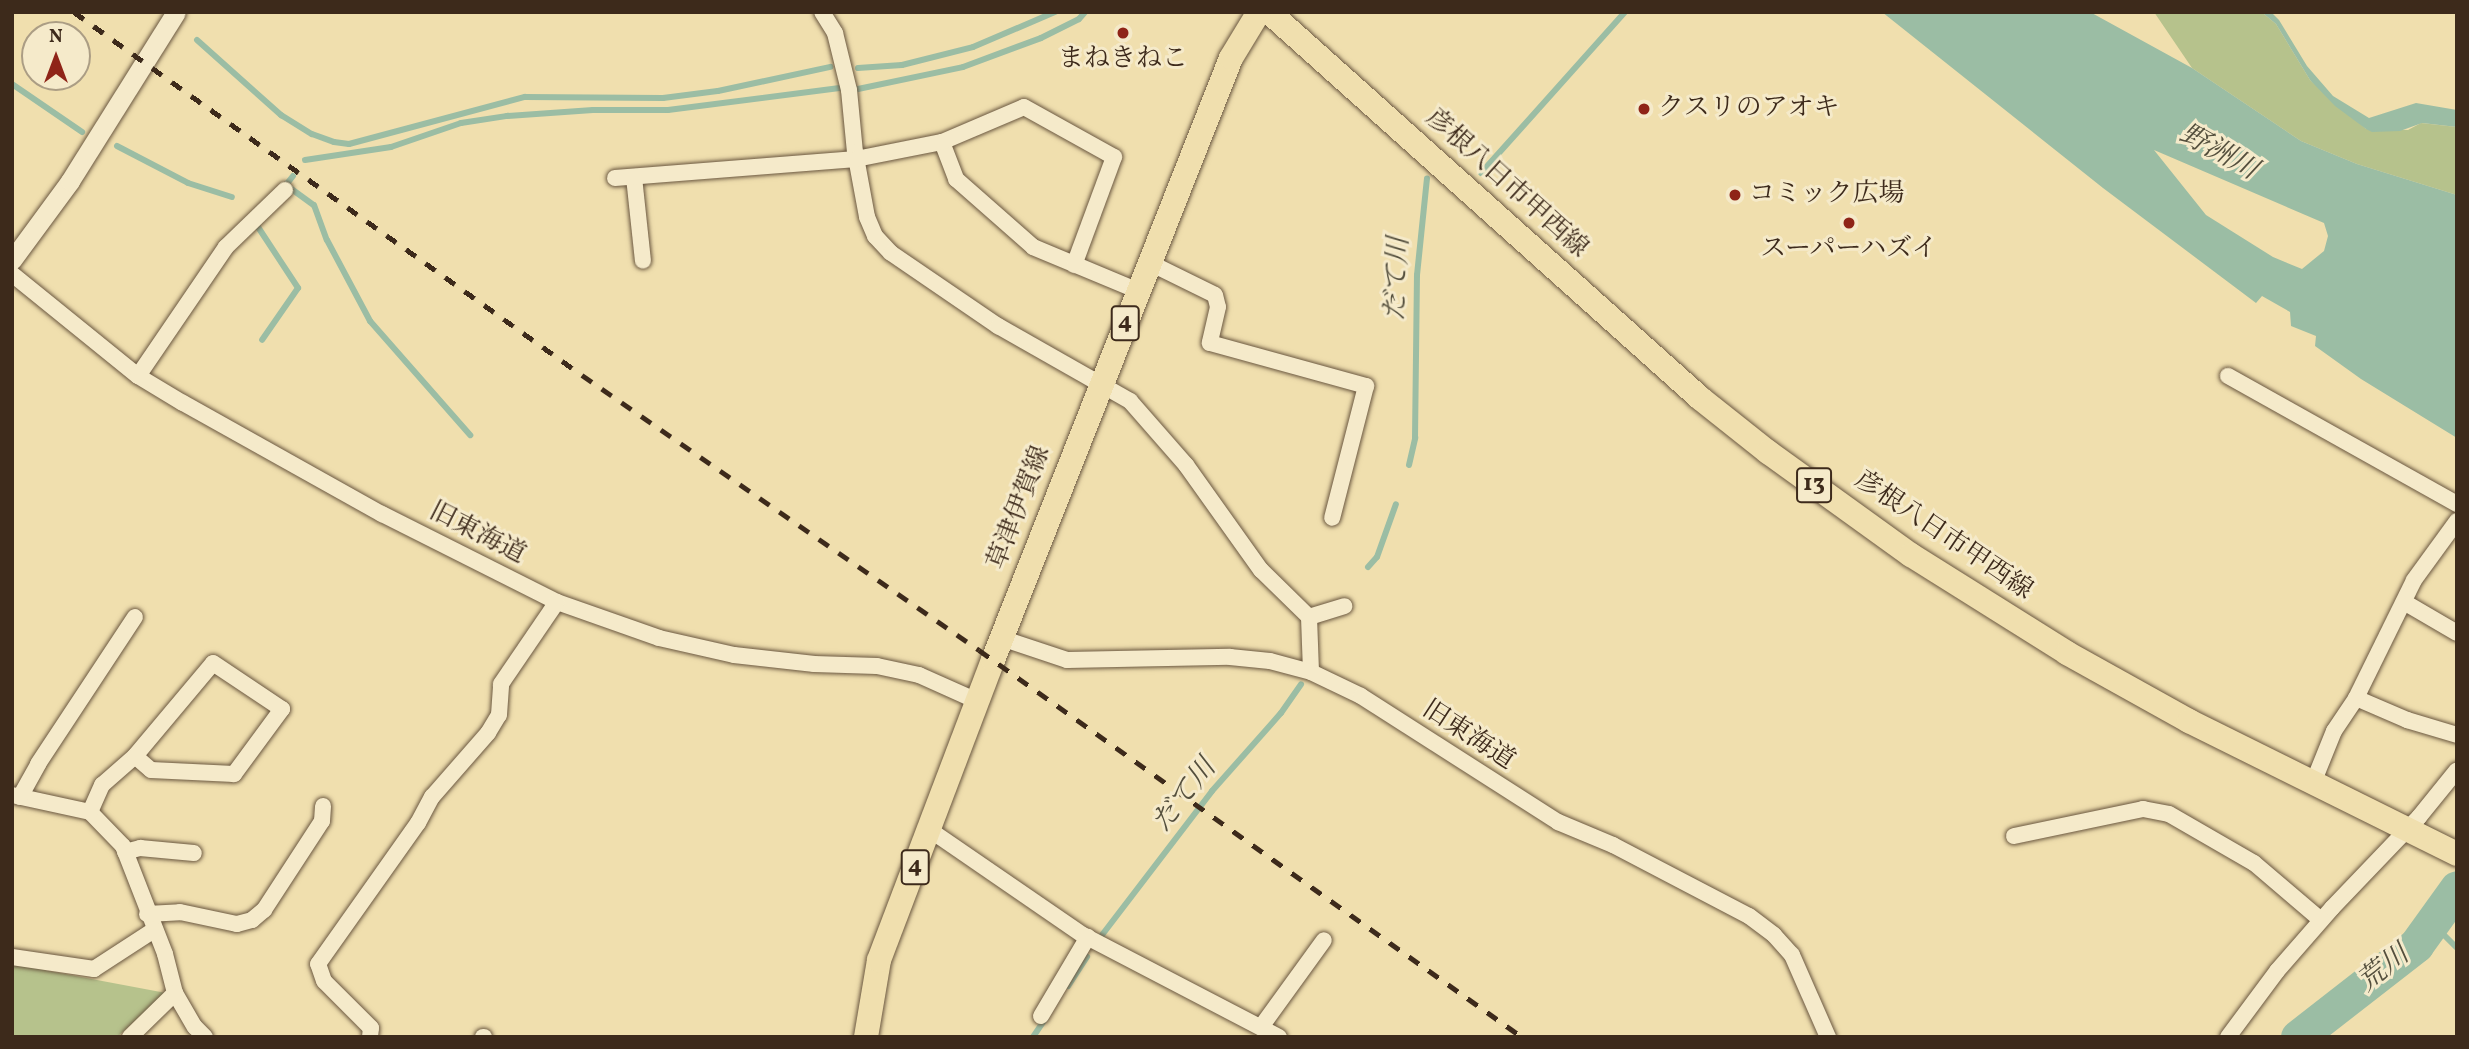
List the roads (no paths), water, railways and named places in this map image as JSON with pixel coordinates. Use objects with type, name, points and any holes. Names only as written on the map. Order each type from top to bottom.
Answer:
[{"type":"main road","name":"草津伊賀線","points":[[866,1037],[879,960],[1001,638],[1231,58],[1259,12]]},
{"type":"main road","name":"彦根八日市甲西線","points":[[1269,12],[1700,398],[1768,452],[1911,555],[2067,653],[2189,721],[2447,850]]},
{"type":"street","points":[[12,260],[70,181],[176,12]]},
{"type":"street","points":[[822,12],[835,33],[849,90],[856,159],[867,217],[874,236],[891,253],[998,326],[1099,386],[1130,401],[1186,465],[1261,570],[1310,617],[1311,672]]},
{"type":"street","points":[[615,178],[856,159],[942,142],[1024,107],[1114,156],[1074,265]]},
{"type":"street","points":[[942,142],[956,180],[1033,247],[1138,291]]},
{"type":"street","points":[[634,177],[643,261]]},
{"type":"street","points":[[138,376],[226,247],[285,190]]},
{"type":"street","points":[[1150,263],[1215,295],[1218,307],[1210,343],[1366,386],[1332,518]]},
{"type":"street","name":"旧東海道","points":[[12,274],[138,376],[254,446],[557,602],[659,638],[747,656],[814,664],[877,666],[919,675],[977,701]]},
{"type":"street","points":[[2228,376],[2457,504]]},
{"type":"street","points":[[2313,783],[2334,731],[2356,698],[2414,580],[2457,521]]},
{"type":"street","points":[[370,1037],[371,1028],[324,981],[318,964],[418,823],[432,797],[488,733],[499,715],[501,684],[557,602]]},
{"type":"street","points":[[2404,602],[2457,633]]},
{"type":"street","points":[[1310,617],[1344,606]]},
{"type":"street","points":[[135,617],[16,796],[90,812],[125,852],[147,914],[165,954],[175,993],[195,1027],[205,1037]]},
{"type":"street","name":"旧東海道","points":[[1001,638],[1067,660],[1230,657],[1270,661],[1311,672],[1361,696],[1559,822],[1613,845],[1757,922],[1774,934],[1791,955],[1828,1037]]},
{"type":"street","points":[[90,812],[102,785],[135,756],[213,663],[282,709],[234,774],[151,770],[135,756]]},
{"type":"street","points":[[2356,698],[2407,720],[2457,735]]},
{"type":"street","points":[[2228,1037],[2277,971],[2321,920],[2407,830],[2457,770]]},
{"type":"street","points":[[147,914],[180,912],[237,924],[251,920],[264,910],[322,821],[323,806]]},
{"type":"street","points":[[2014,836],[2143,809],[2169,814],[2254,863],[2321,920]]},
{"type":"street","points":[[930,830],[1088,937],[1279,1037]]},
{"type":"street","points":[[125,852],[140,848],[194,853]]},
{"type":"street","points":[[12,957],[94,969],[154,930]]},
{"type":"street","points":[[1041,1016],[1088,937]]},
{"type":"street","points":[[1261,1027],[1324,940]]},
{"type":"street","points":[[130,1037],[175,993]]},
{"type":"water","name":"野洲川","points":[[1882,12],[2090,12],[2192,68],[2301,141],[2357,164],[2457,195],[2457,438],[2361,379],[2315,346],[2316,336],[2291,326],[2290,312],[2262,296],[2256,303],[2103,188]],"holes":[[[2154,150],[2324,223],[2328,236],[2324,251],[2302,269],[2273,257],[2206,215]]]},
{"type":"water","points":[[2256,12],[2271,12],[2279,20],[2307,66],[2333,96],[2369,118],[2416,103],[2457,110],[2457,127],[2422,123],[2400,131],[2372,132],[2366,129],[2335,106],[2310,80],[2276,24],[2264,14]]},
{"type":"waterway","points":[[858,68],[902,65],[973,47],[1055,12]]},
{"type":"waterway","points":[[858,89],[963,67],[1041,38],[1079,19],[1085,12]]},
{"type":"waterway","name":"だて川","points":[[1481,173],[1625,12]]},
{"type":"waterway","points":[[197,40],[281,115],[312,134],[349,144],[525,97],[663,98],[718,91],[830,67]]},
{"type":"waterway","points":[[12,84],[82,132]]},
{"type":"waterway","points":[[305,160],[391,147],[461,123],[507,116],[593,110],[668,110],[840,88]]},
{"type":"waterway","points":[[117,146],[188,183],[232,197]]},
{"type":"waterway","points":[[293,176],[286,185],[314,205],[327,240],[370,321],[470,435]]},
{"type":"waterway","name":"だて川","points":[[1409,465],[1415,438],[1417,275],[1427,179]]},
{"type":"waterway","points":[[258,227],[298,288],[262,340]]},
{"type":"waterway","name":"だて川","points":[[1368,567],[1377,557],[1396,504]]},
{"type":"waterway","name":"だて川","points":[[1102,935],[1212,791],[1281,713],[1301,684]]},
{"type":"waterway","name":"荒川","points":[[2298,1037],[2416,945],[2457,888]]},
{"type":"waterway","points":[[2432,923],[2457,948]]},
{"type":"waterway","name":"だて川","points":[[1068,986],[1087,957]]},
{"type":"waterway","name":"だて川","points":[[1033,1037],[1046,1018]]},
{"type":"railway","points":[[74,12],[582,375],[979,650],[1522,1037]]},
{"type":"place","name":"まねきねこ","points":[[1123,33]]},
{"type":"place","name":"クスリのアオキ","points":[[1644,109]]},
{"type":"place","name":"コミック広場","points":[[1735,195]]},
{"type":"place","name":"スーパーハズイ","points":[[1849,223]]}]
